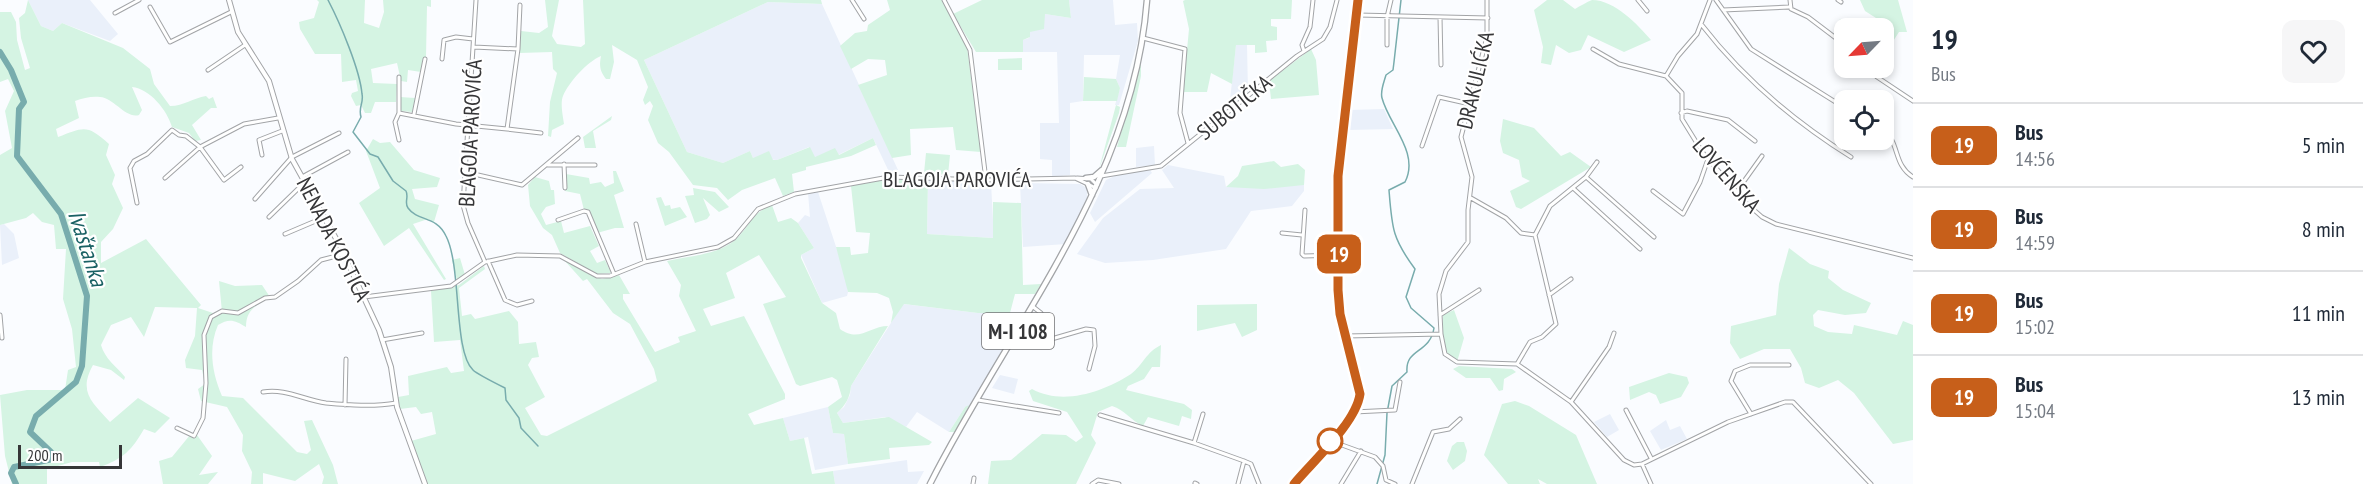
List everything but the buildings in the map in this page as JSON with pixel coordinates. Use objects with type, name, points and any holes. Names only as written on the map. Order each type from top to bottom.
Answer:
[{"type":"main road","name":"M-I 108","points":[[930,484],[1069,244],[1097,187],[1124,114],[1143,38],[1145,0]]},
{"type":"main road","points":[[1086,178],[1097,175],[1107,162]]},
{"type":"main road","points":[[1088,184],[1092,191],[1089,204]]},
{"type":"street","points":[[115,14],[139,0]]},
{"type":"street","name":"NENADA KOSTIĆA","points":[[229,0],[231,12],[245,45],[269,81],[278,118],[292,158],[344,254],[382,340],[391,367],[396,403],[425,484]]},
{"type":"street","name":"BLAGOJA PAROVIĆA","points":[[476,0],[467,125],[464,212],[487,262]]},
{"type":"street","points":[[852,0],[864,19]]},
{"type":"street","points":[[944,0],[970,50],[986,180]]},
{"type":"street","points":[[1304,51],[1302,45],[1310,27],[1313,0]]},
{"type":"street","name":"SUBOTIČKA","points":[[1101,176],[1132,169],[1160,167],[1304,51],[1325,37],[1337,0]]},
{"type":"street","points":[[1294,484],[1354,412],[1359,402],[1360,386],[1338,303],[1338,176],[1358,0]]},
{"type":"street","points":[[1387,45],[1387,17],[1391,0]]},
{"type":"street","name":"DRAKULIĆKA","points":[[1487,0],[1488,18],[1485,44],[1461,137],[1462,148],[1472,170],[1468,210],[1468,243],[1446,271],[1441,282],[1441,334],[1445,354],[1457,362],[1517,364]]},
{"type":"street","points":[[1638,0],[1647,10]]},
{"type":"street","points":[[1593,49],[1619,64],[1666,76],[1678,56],[1691,44],[1710,0]]},
{"type":"street","points":[[1716,0],[1750,49],[1834,101]]},
{"type":"street","points":[[1789,7],[1790,0]]},
{"type":"street","points":[[507,129],[518,49],[520,5]]},
{"type":"street","points":[[1723,10],[1789,7],[1808,17],[1834,37]]},
{"type":"street","points":[[150,8],[170,42],[231,12]]},
{"type":"street","points":[[1358,15],[1488,18]]},
{"type":"street","points":[[1440,17],[1441,66]]},
{"type":"street","points":[[1701,24],[1746,76],[1800,121],[1851,158]]},
{"type":"street","points":[[442,58],[444,40],[456,37],[473,39]]},
{"type":"street","points":[[1143,38],[1185,49],[1180,113],[1188,144]]},
{"type":"street","points":[[208,70],[245,45]]},
{"type":"street","points":[[474,47],[518,49]]},
{"type":"street","points":[[414,114],[425,59]]},
{"type":"street","name":"LOVĆENSKA","points":[[1666,76],[1682,93],[1683,122],[1708,159],[1762,217],[1776,224],[1913,258]]},
{"type":"street","points":[[399,77],[399,113],[395,122],[399,140]]},
{"type":"street","points":[[1878,78],[1913,101]]},
{"type":"street","points":[[1422,146],[1439,97],[1470,104]]},
{"type":"street","points":[[1681,113],[1687,111],[1728,120],[1755,141]]},
{"type":"street","points":[[399,113],[467,125],[541,133]]},
{"type":"street","points":[[165,178],[200,147],[244,124],[278,118]]},
{"type":"street","points":[[137,203],[130,168],[171,130],[186,136],[200,147],[224,180],[240,167]]},
{"type":"street","points":[[262,155],[259,140],[282,131]]},
{"type":"street","points":[[255,199],[292,158],[339,133]]},
{"type":"street","points":[[465,172],[519,186],[527,183],[578,138]]},
{"type":"street","points":[[1894,141],[1899,165],[1913,177]]},
{"type":"street","points":[[302,177],[348,152]]},
{"type":"street","points":[[1737,191],[1762,156]]},
{"type":"street","points":[[1653,191],[1683,214],[1700,182],[1708,159]]},
{"type":"street","points":[[1597,162],[1586,177],[1550,206],[1535,235],[1556,324],[1542,337],[1530,342],[1517,364],[1571,402],[1624,460],[1634,465],[1642,464],[1751,414],[1785,402],[1796,403],[1815,427],[1849,459],[1871,484]]},
{"type":"street","points":[[564,164],[565,188]]},
{"type":"street","points":[[547,166],[595,165]]},
{"type":"street","name":"BLAGOJA PAROVIĆA","points":[[364,297],[444,287],[457,282],[487,262],[517,255],[556,255],[597,276],[614,274],[645,262],[718,247],[737,234],[754,211],[795,194],[897,176],[986,180],[1075,178],[1097,187]]},
{"type":"street","points":[[1586,177],[1654,237]]},
{"type":"street","points":[[1075,178],[1086,178],[1094,182],[1097,187]]},
{"type":"street","points":[[269,217],[305,182]]},
{"type":"street","points":[[1572,188],[1640,249]]},
{"type":"street","points":[[1471,198],[1506,218],[1521,233],[1535,235]]},
{"type":"street","points":[[1305,210],[1302,254],[1304,256],[1339,255]]},
{"type":"street","points":[[558,220],[584,211],[588,212],[614,274]]},
{"type":"street","points":[[285,234],[324,217]]},
{"type":"street","points":[[636,224],[645,262]]},
{"type":"street","points":[[1282,233],[1302,235]]},
{"type":"street","points":[[177,428],[194,436],[203,418],[206,383],[204,335],[211,317],[222,311],[238,314],[264,298],[275,297],[298,281],[321,260],[344,254]]},
{"type":"street","points":[[487,262],[505,300],[517,305],[532,301]]},
{"type":"street","points":[[1549,295],[1571,279]]},
{"type":"street","points":[[1440,315],[1479,290]]},
{"type":"street","points":[[1032,306],[1041,313],[1048,340],[1081,330],[1094,330],[1095,346],[1089,369]]},
{"type":"street","points":[[0,315],[2,338]]},
{"type":"street","points":[[382,340],[422,333]]},
{"type":"street","points":[[1571,402],[1609,347],[1614,333]]},
{"type":"street","points":[[1345,336],[1441,334]]},
{"type":"street","points":[[345,405],[346,359]]},
{"type":"street","points":[[1751,414],[1731,381],[1735,371],[1750,365],[1789,365]]},
{"type":"street","points":[[1354,412],[1388,413],[1396,409],[1400,382]]},
{"type":"street","points":[[263,392],[281,390],[294,396],[345,405],[396,403]]},
{"type":"street","points":[[977,400],[1059,413]]},
{"type":"street","points":[[1626,410],[1651,458]]},
{"type":"street","points":[[1194,443],[1203,414]]},
{"type":"street","points":[[1100,415],[1194,443],[1251,464],[1260,484]]},
{"type":"street","points":[[1412,484],[1433,432],[1449,429],[1460,419]]},
{"type":"street","points":[[1330,441],[1380,460],[1386,480],[1395,484]]},
{"type":"street","points":[[1341,484],[1361,451]]},
{"type":"street","points":[[1238,484],[1244,461]]},
{"type":"street","points":[[1642,464],[1651,484]]},
{"type":"street","points":[[973,484],[974,478]]},
{"type":"street","points":[[1092,484],[1098,480],[1119,484]]},
{"type":"shaded area","points":[[28,0],[90,0],[118,34],[110,41],[62,23],[53,31],[41,26]]},
{"type":"shaded area","points":[[1069,0],[1113,0],[1115,25],[1137,23],[1138,41],[1119,105],[1115,105],[1120,88],[1116,79],[1120,55],[1084,55],[1083,101],[1070,103],[1070,175],[1052,177],[1052,160],[1040,159],[1040,123],[1059,123],[1057,52],[1023,52],[1023,40],[1029,38],[1030,32],[1045,14],[1071,18]]},
{"type":"shaded area","points":[[768,2],[822,4],[898,170],[890,174],[873,138],[838,155],[814,157],[809,147],[777,160],[753,158],[750,151],[723,163],[687,152],[644,60]]},
{"type":"shaded area","points":[[1236,45],[1247,45],[1248,92],[1233,104],[1230,100]]},
{"type":"shaded area","points":[[1384,109],[1393,129],[1348,130],[1349,110]]},
{"type":"shaded area","points":[[1154,146],[1155,165],[1136,167],[1136,148]]},
{"type":"shaded area","points":[[1168,165],[1224,176],[1226,187],[1304,185],[1304,191],[1292,206],[1251,211],[1226,249],[1153,260],[1105,263],[1077,254],[1103,218],[1140,189],[1174,188],[1162,170]]},
{"type":"shaded area","points":[[1150,170],[1152,173],[1095,222],[1090,213],[1106,180],[1119,174]]},
{"type":"shaded area","points":[[928,180],[991,183],[994,238],[927,234]]},
{"type":"shaded area","points":[[1020,183],[1080,184],[1087,188],[1087,198],[1066,244],[1023,247]]},
{"type":"shaded area","points":[[818,192],[846,277],[848,292],[847,296],[822,303],[801,255],[814,248],[798,223],[805,215],[810,217],[808,193]]},
{"type":"shaded area","points":[[4,224],[14,234],[19,258],[2,265],[0,225]]},
{"type":"shaded area","points":[[903,304],[978,313],[1025,314],[969,407],[965,407],[949,432],[917,412],[906,427],[885,417],[843,423],[837,413],[844,407],[850,395],[851,386]]},
{"type":"shaded area","points":[[1000,375],[1018,379],[1014,394],[992,388]]},
{"type":"shaded area","points":[[828,407],[833,433],[844,434],[848,464],[815,470],[808,437],[790,441],[783,418]]},
{"type":"shaded area","points":[[1610,414],[1619,430],[1607,437],[1594,422]]},
{"type":"shaded area","points":[[1666,420],[1670,430],[1680,426],[1687,439],[1661,450],[1650,431]]},
{"type":"shaded area","points":[[907,460],[908,472],[924,471],[917,484],[835,484],[833,471]]},
{"type":"green space","points":[[28,0],[41,26],[53,31],[62,23],[123,48],[150,69],[154,84],[170,106],[206,96],[209,99],[213,97],[217,108],[211,108],[192,125],[201,140],[195,141],[189,133],[172,127],[157,101],[145,92],[132,87],[142,110],[139,115],[129,114],[105,98],[88,98],[75,101],[79,118],[56,129],[58,137],[74,131],[90,130],[109,144],[106,155],[115,175],[112,184],[123,208],[113,229],[101,242],[101,263],[146,239],[201,305],[198,308],[213,313],[222,312],[219,281],[235,286],[262,285],[270,297],[250,312],[246,327],[232,321],[225,321],[218,325],[212,352],[214,369],[222,396],[243,398],[297,452],[307,454],[311,450],[304,421],[312,420],[333,465],[338,484],[322,484],[324,477],[319,464],[295,481],[263,473],[263,484],[251,484],[252,472],[242,451],[243,435],[227,407],[201,401],[198,389],[205,384],[202,370],[186,368],[185,360],[195,336],[197,308],[155,307],[144,337],[131,317],[111,325],[101,345],[108,358],[125,377],[124,380],[111,370],[93,365],[87,382],[87,390],[93,402],[110,422],[138,398],[170,418],[155,433],[144,429],[126,453],[108,464],[100,467],[99,462],[72,462],[47,469],[47,484],[12,484],[5,456],[0,395],[27,390],[65,390],[68,370],[76,367],[72,329],[63,299],[66,249],[56,249],[54,225],[42,222],[33,213],[26,218],[0,225],[0,155],[12,148],[5,111],[14,91],[8,79],[0,82],[0,12],[11,12],[16,22],[17,40],[25,70],[30,68],[21,38],[19,18],[25,13]]},
{"type":"green space","points":[[317,0],[365,0],[364,23],[379,28],[384,12],[383,0],[431,0],[431,7],[427,6],[426,57],[423,58],[421,72],[408,70],[407,82],[401,81],[397,63],[371,69],[373,83],[397,84],[396,102],[375,102],[371,113],[365,113],[361,105],[356,106],[351,96],[352,93],[358,91],[356,80],[342,82],[341,54],[315,54],[300,29],[299,22],[314,18],[319,2]]},
{"type":"green space","points":[[545,0],[559,0],[552,36],[557,44],[581,47],[585,44],[583,0],[821,0],[822,4],[768,2],[644,60],[687,152],[723,163],[750,151],[753,158],[769,151],[773,160],[777,160],[810,147],[815,157],[835,148],[839,155],[873,138],[876,145],[851,156],[806,167],[806,170],[792,174],[794,192],[783,196],[775,178],[742,190],[728,200],[717,188],[693,185],[669,152],[658,143],[648,120],[653,106],[650,101],[645,105],[643,100],[648,87],[637,60],[612,45],[614,62],[610,79],[606,79],[601,71],[601,56],[584,68],[563,96],[564,124],[552,130],[551,137],[548,136],[550,102],[557,73],[553,69],[552,52],[519,53],[521,31],[539,33],[548,27]]},
{"type":"green space","points":[[887,0],[942,0],[967,47],[981,152],[956,150],[953,127],[910,129],[911,155],[892,158],[858,85],[887,75],[885,60],[868,59],[851,69],[840,46],[855,33],[867,31],[868,25],[890,10]]},
{"type":"green space","points":[[982,0],[1069,0],[1071,18],[1045,14],[1044,29],[1030,32],[1030,37],[1023,40],[1023,52],[976,52],[953,14]]},
{"type":"green space","points":[[1292,0],[1291,19],[1271,19],[1271,26],[1277,27],[1277,40],[1266,41],[1267,52],[1255,53],[1255,45],[1236,45],[1232,84],[1211,73],[1207,92],[1183,92],[1189,29],[1183,1]]},
{"type":"green space","points":[[1547,0],[1563,0],[1575,9],[1592,0],[1609,4],[1625,14],[1651,40],[1624,52],[1588,35],[1581,50],[1569,53],[1556,45],[1551,65],[1541,63],[1543,47],[1534,10]]},
{"type":"green space","points":[[1860,0],[1898,0],[1907,32],[1899,32],[1894,40],[1894,18],[1876,18],[1865,11]]},
{"type":"green space","points":[[1311,49],[1316,60],[1319,95],[1271,99],[1269,81]]},
{"type":"green space","points":[[1022,58],[1022,70],[998,70],[998,59]]},
{"type":"green space","points":[[1141,62],[1141,76],[1126,147],[1117,147]]},
{"type":"green space","points":[[1084,77],[1116,79],[1120,88],[1117,101],[1083,101]]},
{"type":"green space","points":[[400,97],[415,98],[412,112],[401,111]]},
{"type":"green space","points":[[1116,105],[1120,107],[1119,113],[1099,169]]},
{"type":"green space","points":[[612,116],[611,120],[593,131],[596,148],[585,148],[583,137]]},
{"type":"green space","points":[[1503,119],[1534,128],[1561,156],[1570,152],[1591,167],[1521,209],[1516,207],[1510,191],[1530,181],[1522,177],[1519,160],[1503,153],[1500,141]]},
{"type":"green space","points":[[373,139],[380,143],[390,142],[414,170],[440,178],[437,187],[412,189],[415,199],[439,205],[434,222],[428,219],[413,224],[446,279],[444,280],[409,228],[384,246],[359,203],[380,188],[366,151]]},
{"type":"green space","points":[[926,153],[950,155],[948,175],[924,173]]},
{"type":"green space","points":[[1274,161],[1281,167],[1298,164],[1305,170],[1304,185],[1264,189],[1226,187],[1238,176],[1242,166]]},
{"type":"green space","points":[[613,171],[616,171],[624,191],[614,195],[624,228],[597,233],[590,211],[584,210],[580,194],[565,191],[566,174],[589,178],[590,184],[601,182],[605,187],[614,183]]},
{"type":"green space","points":[[535,177],[549,181],[551,190],[554,190],[555,204],[546,207],[541,214],[546,225],[561,221],[564,233],[590,226],[599,246],[590,251],[597,263],[605,260],[611,273],[596,274],[560,253],[552,235],[543,228],[530,206],[528,185]]},
{"type":"green space","points":[[889,179],[928,180],[927,234],[993,238],[993,202],[1021,203],[1023,285],[1041,284],[1035,294],[1015,294],[1010,313],[978,313],[904,304],[891,323],[893,312],[889,298],[877,293],[848,292],[836,247],[850,247],[851,255],[868,253],[870,233],[856,232],[851,186]]},
{"type":"green space","points":[[693,188],[715,192],[729,207],[719,212],[703,198],[710,215],[707,219],[695,223],[685,196],[694,195]]},
{"type":"green space","points":[[661,197],[665,206],[670,205],[671,209],[680,207],[687,217],[665,226],[656,198]]},
{"type":"green space","points":[[772,205],[778,222],[791,218],[798,223],[814,248],[801,255],[801,258],[822,303],[836,313],[840,329],[847,333],[859,334],[888,326],[851,386],[845,404],[837,413],[843,423],[889,417],[932,442],[929,445],[889,448],[890,459],[848,464],[844,434],[833,433],[828,407],[842,397],[837,380],[832,377],[800,386],[796,384],[763,304],[786,297],[759,255],[726,273],[735,298],[703,309],[711,326],[744,316],[785,394],[785,399],[748,414],[754,425],[783,418],[790,441],[804,438],[812,474],[833,471],[835,484],[427,484],[411,441],[436,434],[432,412],[421,414],[416,407],[400,409],[398,397],[409,395],[408,376],[447,367],[451,373],[464,371],[460,340],[434,342],[431,291],[459,285],[484,266],[485,269],[459,288],[462,316],[471,314],[475,319],[509,311],[518,322],[519,344],[536,342],[539,357],[532,358],[528,365],[545,397],[525,408],[541,435],[547,436],[657,381],[654,369],[630,324],[613,313],[587,279],[583,281],[564,260],[602,279],[619,275],[630,294],[623,294],[623,299],[655,352],[680,342],[678,337],[696,331],[679,296],[681,285],[667,261],[711,252],[728,245],[740,235],[759,212]]},
{"type":"green space","points":[[1789,248],[1810,264],[1829,271],[1828,278],[1843,290],[1871,303],[1866,313],[1845,315],[1818,310],[1813,315],[1814,326],[1828,332],[1852,334],[1854,325],[1897,335],[1903,321],[1913,325],[1913,440],[1893,444],[1854,393],[1838,380],[1819,388],[1805,383],[1801,368],[1790,349],[1764,349],[1740,359],[1730,343],[1731,326],[1776,315],[1779,284]]},
{"type":"green space","points":[[460,258],[465,275],[457,280],[452,260]]},
{"type":"green space","points":[[1257,304],[1257,330],[1242,337],[1235,323],[1197,331],[1197,305]]},
{"type":"green space","points":[[1454,310],[1464,338],[1457,362],[1445,354],[1443,348],[1443,315]]},
{"type":"green space","points":[[1161,345],[1160,367],[1152,367],[1144,379],[1128,386],[1126,390],[1184,404],[1192,410],[1191,419],[1182,416],[1179,426],[1148,417],[1143,426],[1112,406],[1098,412],[1091,435],[1096,443],[1076,484],[988,484],[991,461],[1011,460],[1042,434],[1066,435],[1076,442],[1083,437],[1067,412],[1033,401],[1029,391],[1032,389],[1044,394],[1070,396],[1096,391],[1131,374],[1152,351]]},
{"type":"green space","points":[[1459,366],[1512,369],[1516,372],[1504,379],[1503,390],[1499,391],[1490,378],[1466,378],[1453,369]]},
{"type":"green space","points":[[1669,373],[1687,377],[1689,383],[1681,397],[1660,404],[1656,395],[1649,392],[1630,400],[1629,387]]},
{"type":"green space","points":[[1515,401],[1529,406],[1576,435],[1597,484],[1547,484],[1538,479],[1540,484],[1508,484],[1484,455],[1502,404]]},
{"type":"green space","points":[[969,405],[956,432],[949,432],[965,407]]},
{"type":"green space","points":[[190,435],[197,435],[212,456],[199,475],[218,472],[208,484],[163,484],[159,461],[172,457]]},
{"type":"green space","points":[[1457,442],[1464,442],[1467,451],[1465,461],[1453,470],[1447,461],[1452,446]]},
{"type":"waterway","points":[[328,0],[358,72],[362,97],[361,117],[353,132],[370,154],[378,157],[393,181],[406,191],[408,208],[442,229],[451,250],[460,327],[467,360],[475,372],[505,388],[506,400],[519,418],[521,428],[538,446]]},
{"type":"waterway","points":[[1377,484],[1385,455],[1387,413],[1392,386],[1407,372],[1410,359],[1428,342],[1434,328],[1411,308],[1406,297],[1415,269],[1397,240],[1391,214],[1389,190],[1405,182],[1409,171],[1406,150],[1382,95],[1386,75],[1393,70],[1401,0]]},
{"type":"waterway","name":"Ivaštanka","points":[[0,52],[11,70],[24,102],[19,109],[17,156],[61,214],[87,296],[82,366],[76,382],[36,416],[30,432],[51,452],[53,459],[14,467],[11,473],[16,484]]},
{"type":"bus line","name":"19","points":[[1294,484],[1349,421],[1359,402],[1360,386],[1338,303],[1340,236],[1337,191],[1358,0]]}]
